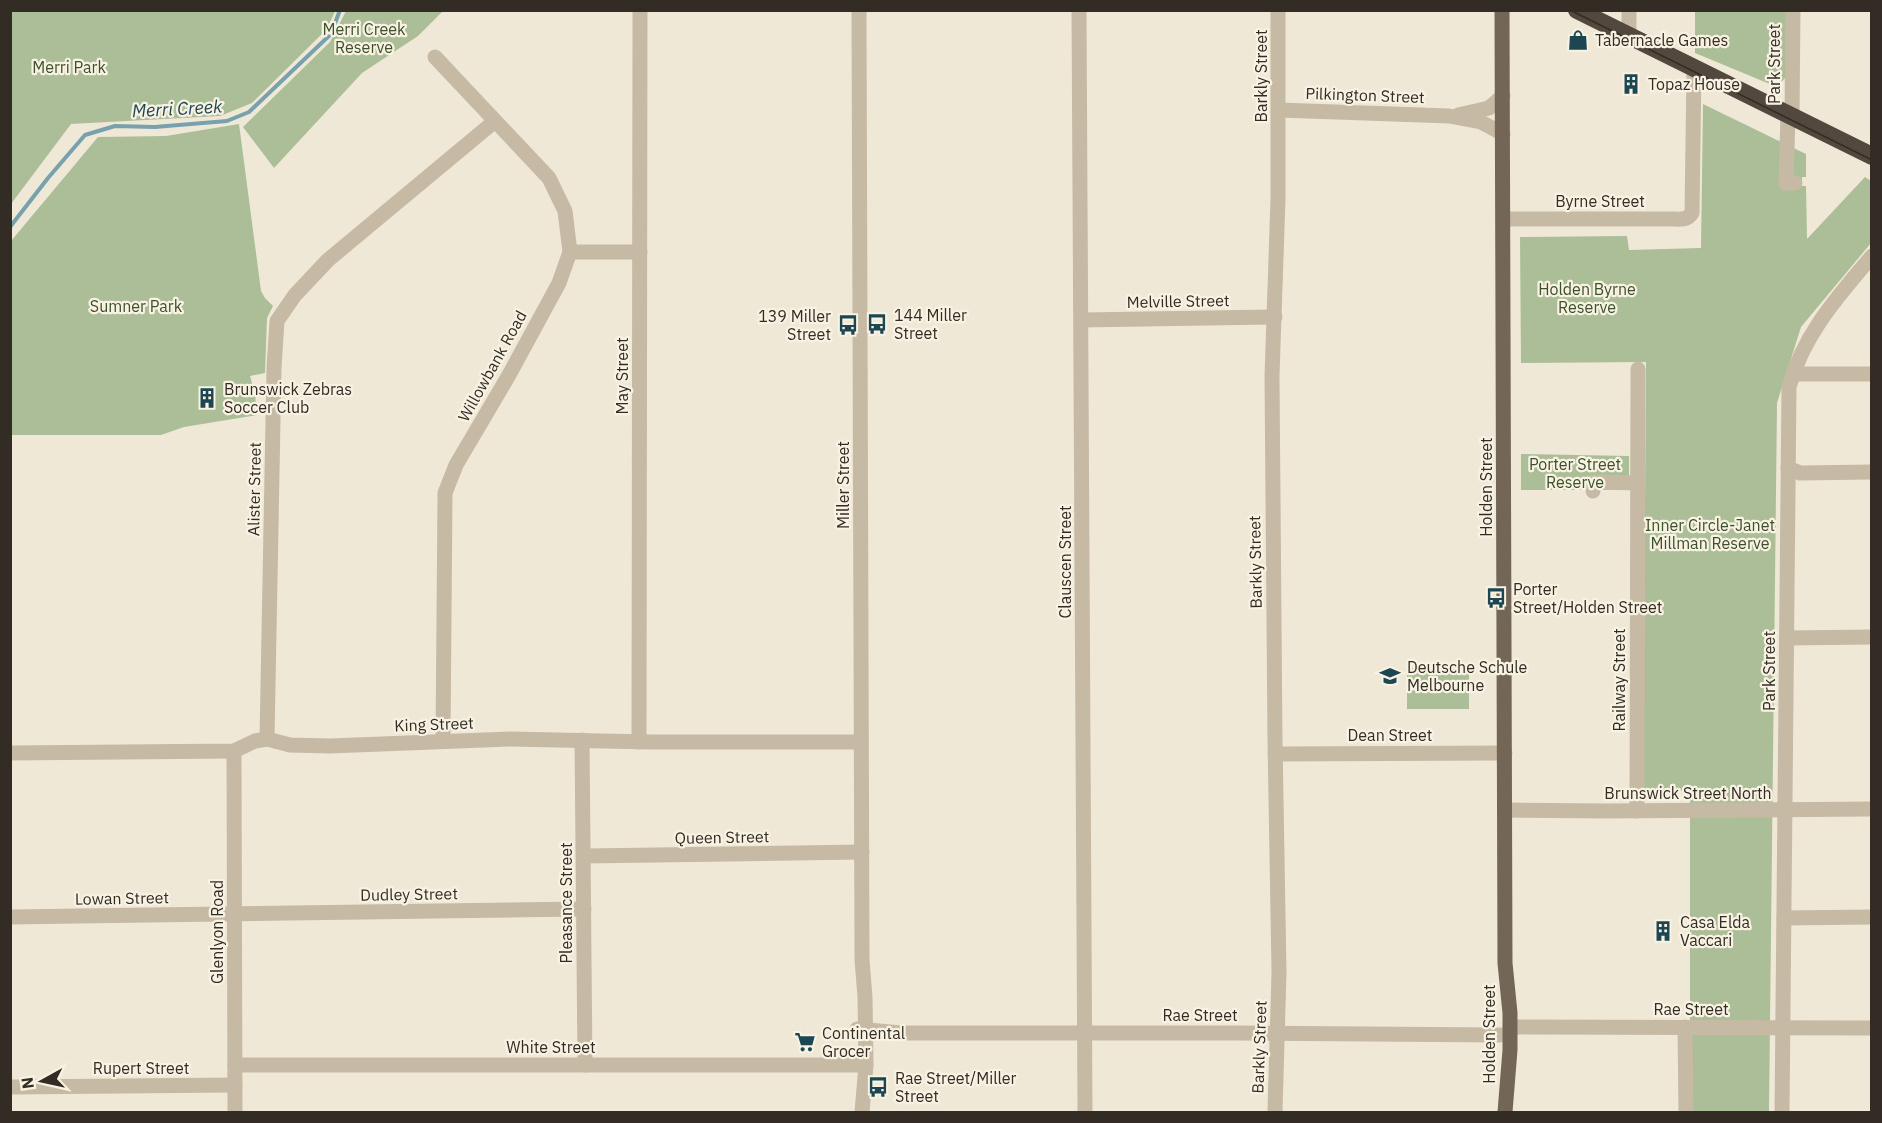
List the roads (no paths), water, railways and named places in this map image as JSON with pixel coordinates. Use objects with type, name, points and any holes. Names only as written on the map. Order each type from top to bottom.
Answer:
[{"type":"highway","points":[[1577,10],[1872,156]]},
{"type":"main road","name":"Holden Street","points":[[1503,10],[1505,963],[1509,984],[1505,1031],[1505,1109]]},
{"type":"street","name":"May Street","points":[[639,742],[640,10]]},
{"type":"street","name":"Miller Street","points":[[859,10],[862,1108]]},
{"type":"street","name":"Clauscen Street","points":[[1079,10],[1084,1113]]},
{"type":"street","name":"Barkly Street","points":[[1275,1113],[1279,966],[1272,376],[1279,110],[1278,10]]},
{"type":"street","points":[[1629,10],[1629,36]]},
{"type":"street","name":"Park Street","points":[[1793,10],[1786,183],[1795,183]]},
{"type":"street","name":"Willowbank Road","points":[[435,57],[549,178],[565,211],[570,252],[559,283],[456,465],[445,493],[442,741]]},
{"type":"street","name":"Byrne Street","points":[[1503,219],[1683,219],[1689,217],[1692,211],[1694,69]]},
{"type":"street","name":"Pilkington Street","points":[[1449,116],[1489,108],[1503,96]]},
{"type":"street","name":"Pilkington Street","points":[[1279,110],[1449,116],[1481,122],[1503,134]]},
{"type":"street","name":"Alister Street","points":[[267,739],[274,368],[277,321],[295,296],[328,260],[495,121]]},
{"type":"street","points":[[570,252],[640,252]]},
{"type":"street","name":"Park Street","points":[[1782,1113],[1788,394],[1793,374],[1811,333],[1872,256]]},
{"type":"street","name":"Melville Street","points":[[1081,321],[1275,317]]},
{"type":"street","name":"Railway Street","points":[[1637,811],[1638,369]]},
{"type":"street","points":[[1793,374],[1872,374]]},
{"type":"street","points":[[1788,468],[1800,473],[1872,472]]},
{"type":"street","points":[[1593,491],[1594,482],[1638,483]]},
{"type":"street","points":[[1787,638],[1872,638]]},
{"type":"street","points":[[10,753],[234,751],[255,741],[267,739]]},
{"type":"street","name":"King Street","points":[[267,739],[290,745],[330,746],[442,741],[861,742]]},
{"type":"street","name":"Pleasance Street","points":[[582,740],[585,1065]]},
{"type":"street","name":"Glenlyon Road","points":[[234,751],[235,1113]]},
{"type":"street","name":"Dean Street","points":[[1275,754],[1505,753]]},
{"type":"street","name":"Brunswick Street North","points":[[1505,810],[1872,809]]},
{"type":"street","name":"Queen Street","points":[[584,856],[862,852]]},
{"type":"street","name":"Dudley Street","points":[[235,914],[584,909]]},
{"type":"street","name":"Lowan Street","points":[[10,917],[235,914]]},
{"type":"street","points":[[1784,918],[1872,917]]},
{"type":"street","points":[[1685,1027],[1686,1113]]},
{"type":"street","name":"Rae Street","points":[[861,1034],[1277,1033],[1685,1027],[1872,1028]]},
{"type":"street","name":"White Street","points":[[235,1065],[862,1065]]},
{"type":"street","name":"Rupert Street","points":[[10,1087],[235,1085]]},
{"type":"waterway","name":"Merri Creek","points":[[10,227],[85,135],[115,126],[155,127],[227,121],[249,112],[331,34],[340,10]]},
{"type":"tram line","points":[[1570,10],[1872,160]]},
{"type":"place","name":"Tabernacle Games","points":[[1578,40]]},
{"type":"place","name":"Topaz House","points":[[1631,84]]},
{"type":"place","name":"144 Miller Street","points":[[877,324]]},
{"type":"place","name":"139 Miller Street","points":[[848,325]]},
{"type":"place","name":"Brunswick Zebras Soccer Club","points":[[207,398]]},
{"type":"place","name":"Porter Street/Holden Street","points":[[1496,598]]},
{"type":"place","name":"Deutsche Schule Melbourne","points":[[1390,676]]},
{"type":"place","name":"Casa Elda Vaccari","points":[[1663,931]]},
{"type":"place","name":"Continental Grocer","points":[[805,1042]]},
{"type":"place","name":"Rae Street/Miller Street","points":[[878,1087]]},
{"type":"park label","name":"Merri Creek Reserve","points":[[364,38]]},
{"type":"park label","name":"Merri Park","points":[[69,67]]},
{"type":"park label","name":"Holden Byrne Reserve","points":[[1587,298]]},
{"type":"park label","name":"Sumner Park","points":[[136,306]]},
{"type":"park label","name":"Porter Street Reserve","points":[[1575,473]]},
{"type":"park label","name":"Inner Circle-Janet Millman Reserve","points":[[1710,534]]}]
